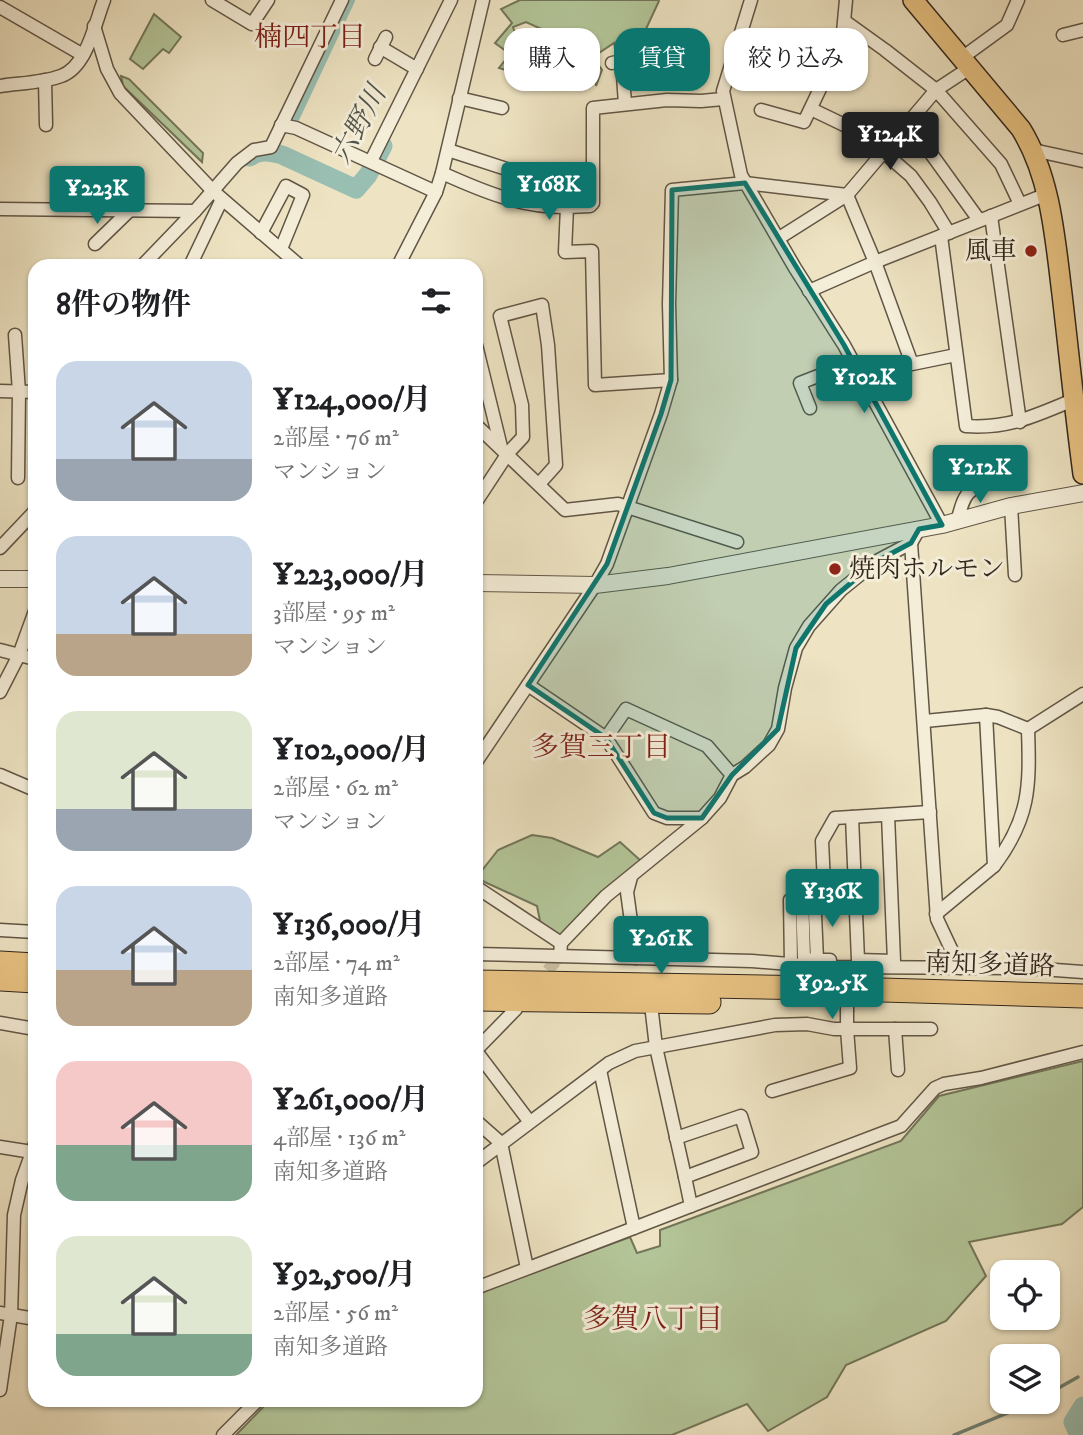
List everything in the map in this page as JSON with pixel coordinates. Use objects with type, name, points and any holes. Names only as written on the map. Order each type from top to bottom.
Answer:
[{"type":"highway","points":[[0,963],[28,965]]},
{"type":"highway","points":[[0,979],[28,981]]},
{"type":"highway","name":"南知多道路","points":[[483,982],[1083,996]]},
{"type":"highway","name":"南知多道路","points":[[483,999],[928,1005],[1083,1011]]},
{"type":"main road","points":[[913,0],[1021,129],[1033,150],[1047,194],[1055,234],[1083,474]]},
{"type":"street","points":[[0,86],[64,76],[77,65],[83,55],[104,0]]},
{"type":"street","points":[[212,0],[252,24],[268,0]]},
{"type":"street","points":[[374,163],[451,0]]},
{"type":"street","points":[[402,259],[436,192],[442,173],[483,0]]},
{"type":"street","points":[[751,0],[723,91],[741,175],[950,523]]},
{"type":"street","points":[[761,110],[804,122],[842,43],[846,0]]},
{"type":"street","points":[[779,238],[847,195],[936,90],[1007,25],[1018,0]]},
{"type":"street","points":[[193,259],[216,194],[237,163],[254,150],[271,147],[338,1]]},
{"type":"street","points":[[0,7],[83,55]]},
{"type":"street","points":[[846,22],[936,90],[1001,164],[1020,204]]},
{"type":"street","points":[[94,26],[107,69],[120,93],[216,194],[283,256],[303,195],[286,187],[261,233]]},
{"type":"street","points":[[1063,35],[1083,30]]},
{"type":"street","points":[[380,48],[417,69]]},
{"type":"street","points":[[612,63],[622,61],[625,104]]},
{"type":"street","points":[[46,80],[46,125]]},
{"type":"street","points":[[459,98],[502,108]]},
{"type":"street","points":[[442,173],[488,194],[546,207],[590,206],[593,203],[593,108],[667,100],[723,99]]},
{"type":"street","points":[[811,109],[863,134],[911,176],[930,202],[945,234],[956,355],[966,426],[1000,426],[1020,422],[1073,400]]},
{"type":"street","points":[[909,123],[985,218],[1020,422]]},
{"type":"street","points":[[281,125],[296,128],[436,192]]},
{"type":"street","points":[[448,150],[519,173]]},
{"type":"street","points":[[1033,150],[1083,161]]},
{"type":"street","points":[[483,752],[607,564],[662,414],[671,380],[669,304],[672,190],[745,183],[847,195]]},
{"type":"street","points":[[149,259],[195,211],[216,194]]},
{"type":"street","points":[[809,291],[1047,194]]},
{"type":"street","points":[[847,195],[912,364],[956,355]]},
{"type":"street","points":[[567,207],[565,253],[592,251],[595,385],[671,380]]},
{"type":"street","points":[[0,209],[195,211]]},
{"type":"street","points":[[95,244],[131,209]]},
{"type":"street","points":[[483,489],[504,451],[523,437],[522,405],[500,316],[542,304],[548,345],[556,465],[539,484]]},
{"type":"street","points":[[15,335],[19,392],[18,478]]},
{"type":"street","points":[[810,408],[800,383],[854,362]]},
{"type":"street","points":[[483,372],[504,451]]},
{"type":"street","points":[[0,391],[28,392]]},
{"type":"street","points":[[483,432],[565,510],[618,504],[737,542]]},
{"type":"street","points":[[950,523],[972,488],[996,481]]},
{"type":"street","points":[[483,583],[595,585],[668,576],[915,536],[1011,506],[1083,493]]},
{"type":"street","points":[[1011,506],[1015,575]]},
{"type":"street","points":[[0,548],[28,518]]},
{"type":"street","points":[[915,536],[936,914],[960,968]]},
{"type":"street","points":[[560,949],[606,896],[702,818],[720,798],[732,775],[769,745],[778,729],[796,648],[817,615],[857,577],[915,536]]},
{"type":"street","points":[[0,579],[28,579]]},
{"type":"street","points":[[0,692],[28,630]]},
{"type":"street","points":[[0,650],[28,657]]},
{"type":"street","points":[[528,685],[606,738],[654,813],[667,818],[702,818]]},
{"type":"street","points":[[1028,729],[1083,694]]},
{"type":"street","points":[[606,738],[626,709],[707,746],[732,775]]},
{"type":"street","points":[[925,721],[986,716],[998,717],[1028,729]]},
{"type":"street","points":[[986,716],[994,866]]},
{"type":"street","points":[[936,914],[994,866],[1012,842],[1024,809],[1029,775],[1028,729]]},
{"type":"street","points":[[0,775],[28,787]]},
{"type":"street","points":[[791,964],[790,900],[824,884],[822,841],[835,818],[930,812]]},
{"type":"street","points":[[808,893],[817,960],[852,964],[894,961],[888,815]]},
{"type":"street","points":[[772,1091],[850,1068],[847,1029],[852,964],[852,817]]},
{"type":"street","points":[[631,877],[626,892],[636,958]]},
{"type":"street","points":[[483,892],[560,949]]},
{"type":"street","points":[[0,930],[28,932]]},
{"type":"street","points":[[483,954],[560,949],[636,958],[1028,968],[1083,972]]},
{"type":"street","points":[[483,1043],[516,1009]]},
{"type":"street","points":[[652,1013],[656,1047],[691,1206]]},
{"type":"street","points":[[0,1023],[28,1028]]},
{"type":"street","points":[[483,1157],[609,1063],[635,1051],[775,1026],[807,1024],[834,1029],[931,1029]]},
{"type":"street","points":[[895,1029],[898,1070]]},
{"type":"street","points":[[483,1285],[901,1126],[935,1088],[944,1084],[981,1078],[1083,1052]]},
{"type":"street","points":[[483,1059],[529,1121]]},
{"type":"street","points":[[600,1070],[634,1228]]},
{"type":"street","points":[[677,1138],[741,1116],[752,1152],[685,1177]]},
{"type":"street","points":[[483,1127],[501,1143],[527,1268]]},
{"type":"street","points":[[0,1147],[28,1148]]},
{"type":"street","points":[[0,1390],[13,1216],[28,1163]]},
{"type":"street","points":[[5,1314],[28,1318]]},
{"type":"street","points":[[223,1435],[251,1407]]},
{"type":"highlighted area","points":[[745,183],[844,345],[942,525],[919,529],[911,543],[877,561],[826,604],[796,648],[778,729],[732,775],[702,818],[667,818],[654,813],[606,738],[528,685],[607,564],[671,380],[672,190]]},
{"type":"green space","points":[[520,0],[659,1],[646,28],[614,28],[614,43],[600,52],[600,28],[539,28],[526,22],[508,28],[512,23],[501,9]]},
{"type":"green space","points":[[154,14],[181,37],[169,53],[163,49],[143,69],[130,59]]},
{"type":"green space","points":[[504,32],[504,50],[495,43]]},
{"type":"green space","points":[[121,76],[129,79],[203,153],[202,162],[123,86]]},
{"type":"green space","points":[[532,835],[552,838],[598,857],[620,842],[641,861],[597,896],[561,936],[541,926],[537,906],[483,881],[483,869],[498,850]]},
{"type":"green space","points":[[1083,1061],[1083,1207],[1062,1224],[969,1242],[986,1276],[946,1321],[846,1365],[827,1397],[768,1431],[747,1404],[672,1435],[236,1435],[263,1407],[483,1407],[483,1291],[630,1237],[637,1253],[660,1246],[660,1230],[901,1141],[939,1096]]},
{"type":"waterway","points":[[294,119],[350,0]]},
{"type":"waterway","name":"六野川","points":[[250,157],[261,152],[282,155],[356,189],[368,175],[383,146]]},
{"type":"waterway","points":[[1060,1387],[1078,1377]]},
{"type":"waterway","points":[[1079,1435],[1073,1422],[1083,1406]]},
{"type":"waterway","points":[[954,1435],[1005,1414]]},
{"type":"tunnel","points":[[536,984],[560,956]]},
{"type":"place","name":"風車","points":[[1031,251]]},
{"type":"place","name":"焼肉ホルモン","points":[[835,569]]},
{"type":"district","name":"楠四丁目","points":[[310,37]]},
{"type":"district","name":"多賀三丁目","points":[[601,747]]},
{"type":"district","name":"多賀八丁目","points":[[653,1319]]}]
